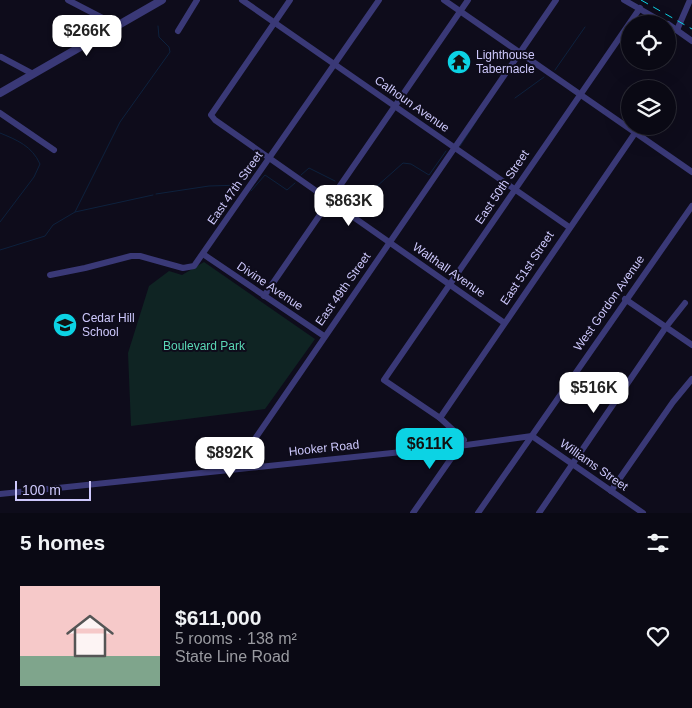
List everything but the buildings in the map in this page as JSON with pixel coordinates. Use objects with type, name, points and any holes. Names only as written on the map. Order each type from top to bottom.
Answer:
[{"type":"street","points":[[68,0],[118,26]]},
{"type":"street","points":[[0,93],[162,0]]},
{"type":"street","points":[[178,31],[197,0]]},
{"type":"street","name":"Calhoun Avenue","points":[[242,0],[569,227]]},
{"type":"street","points":[[275,23],[290,0]]},
{"type":"street","name":"East 47th Street","points":[[50,275],[130,256],[140,256],[183,268],[194,266],[379,0]]},
{"type":"street","points":[[444,0],[621,124]]},
{"type":"street","points":[[264,296],[468,0]]},
{"type":"street","name":"East 49th Street","points":[[235,468],[556,0]]},
{"type":"street","points":[[624,0],[652,15]]},
{"type":"street","points":[[690,0],[677,30],[692,41]]},
{"type":"street","name":"East 50th Street","points":[[440,418],[384,380],[640,8]]},
{"type":"street","name":"Walthall Avenue","points":[[275,23],[211,115],[215,120],[503,322]]},
{"type":"street","points":[[1,57],[33,74]]},
{"type":"street","points":[[0,113],[54,150]]},
{"type":"street","name":"East 51st Street","points":[[440,418],[503,322],[634,135]]},
{"type":"street","points":[[638,135],[692,172]]},
{"type":"street","name":"West Gordon Avenue","points":[[480,512],[625,299],[692,206]]},
{"type":"street","name":"Divine Avenue","points":[[204,254],[324,336]]},
{"type":"street","points":[[625,299],[692,345]]},
{"type":"street","points":[[539,513],[666,327],[686,303]]},
{"type":"street","points":[[611,490],[673,402],[692,379]]},
{"type":"street","points":[[413,513],[464,440],[440,418]]},
{"type":"street","name":"Hooker Road","points":[[0,494],[459,446],[532,436]]},
{"type":"street","name":"Williams Street","points":[[532,436],[643,513]]},
{"type":"green space","name":"Boulevard Park","points":[[204,262],[315,339],[265,409],[131,426],[128,353],[149,286],[169,271],[182,275]]},
{"type":"waterway","points":[[75,212],[120,122],[170,52],[169,47],[159,37],[158,26]]},
{"type":"waterway","points":[[555,70],[585,27]]},
{"type":"waterway","points":[[515,98],[544,77]]},
{"type":"waterway","points":[[460,146],[477,120]]},
{"type":"waterway","points":[[0,133],[28,148],[40,164],[34,177],[0,222]]},
{"type":"waterway","points":[[345,186],[367,195],[403,163],[411,164],[429,175],[446,151]]},
{"type":"waterway","points":[[301,175],[309,168],[335,181]]},
{"type":"waterway","points":[[251,191],[265,175],[287,190],[295,183]]},
{"type":"waterway","points":[[156,194],[209,186],[242,185]]},
{"type":"waterway","points":[[0,250],[45,236],[53,225],[75,212],[153,195]]},
{"type":"railway","points":[[641,0],[692,29]]},
{"type":"place","name":"Lighthouse Tabernacle","points":[[459,62]]},
{"type":"place","name":"Cedar Hill School","points":[[65,325]]}]
